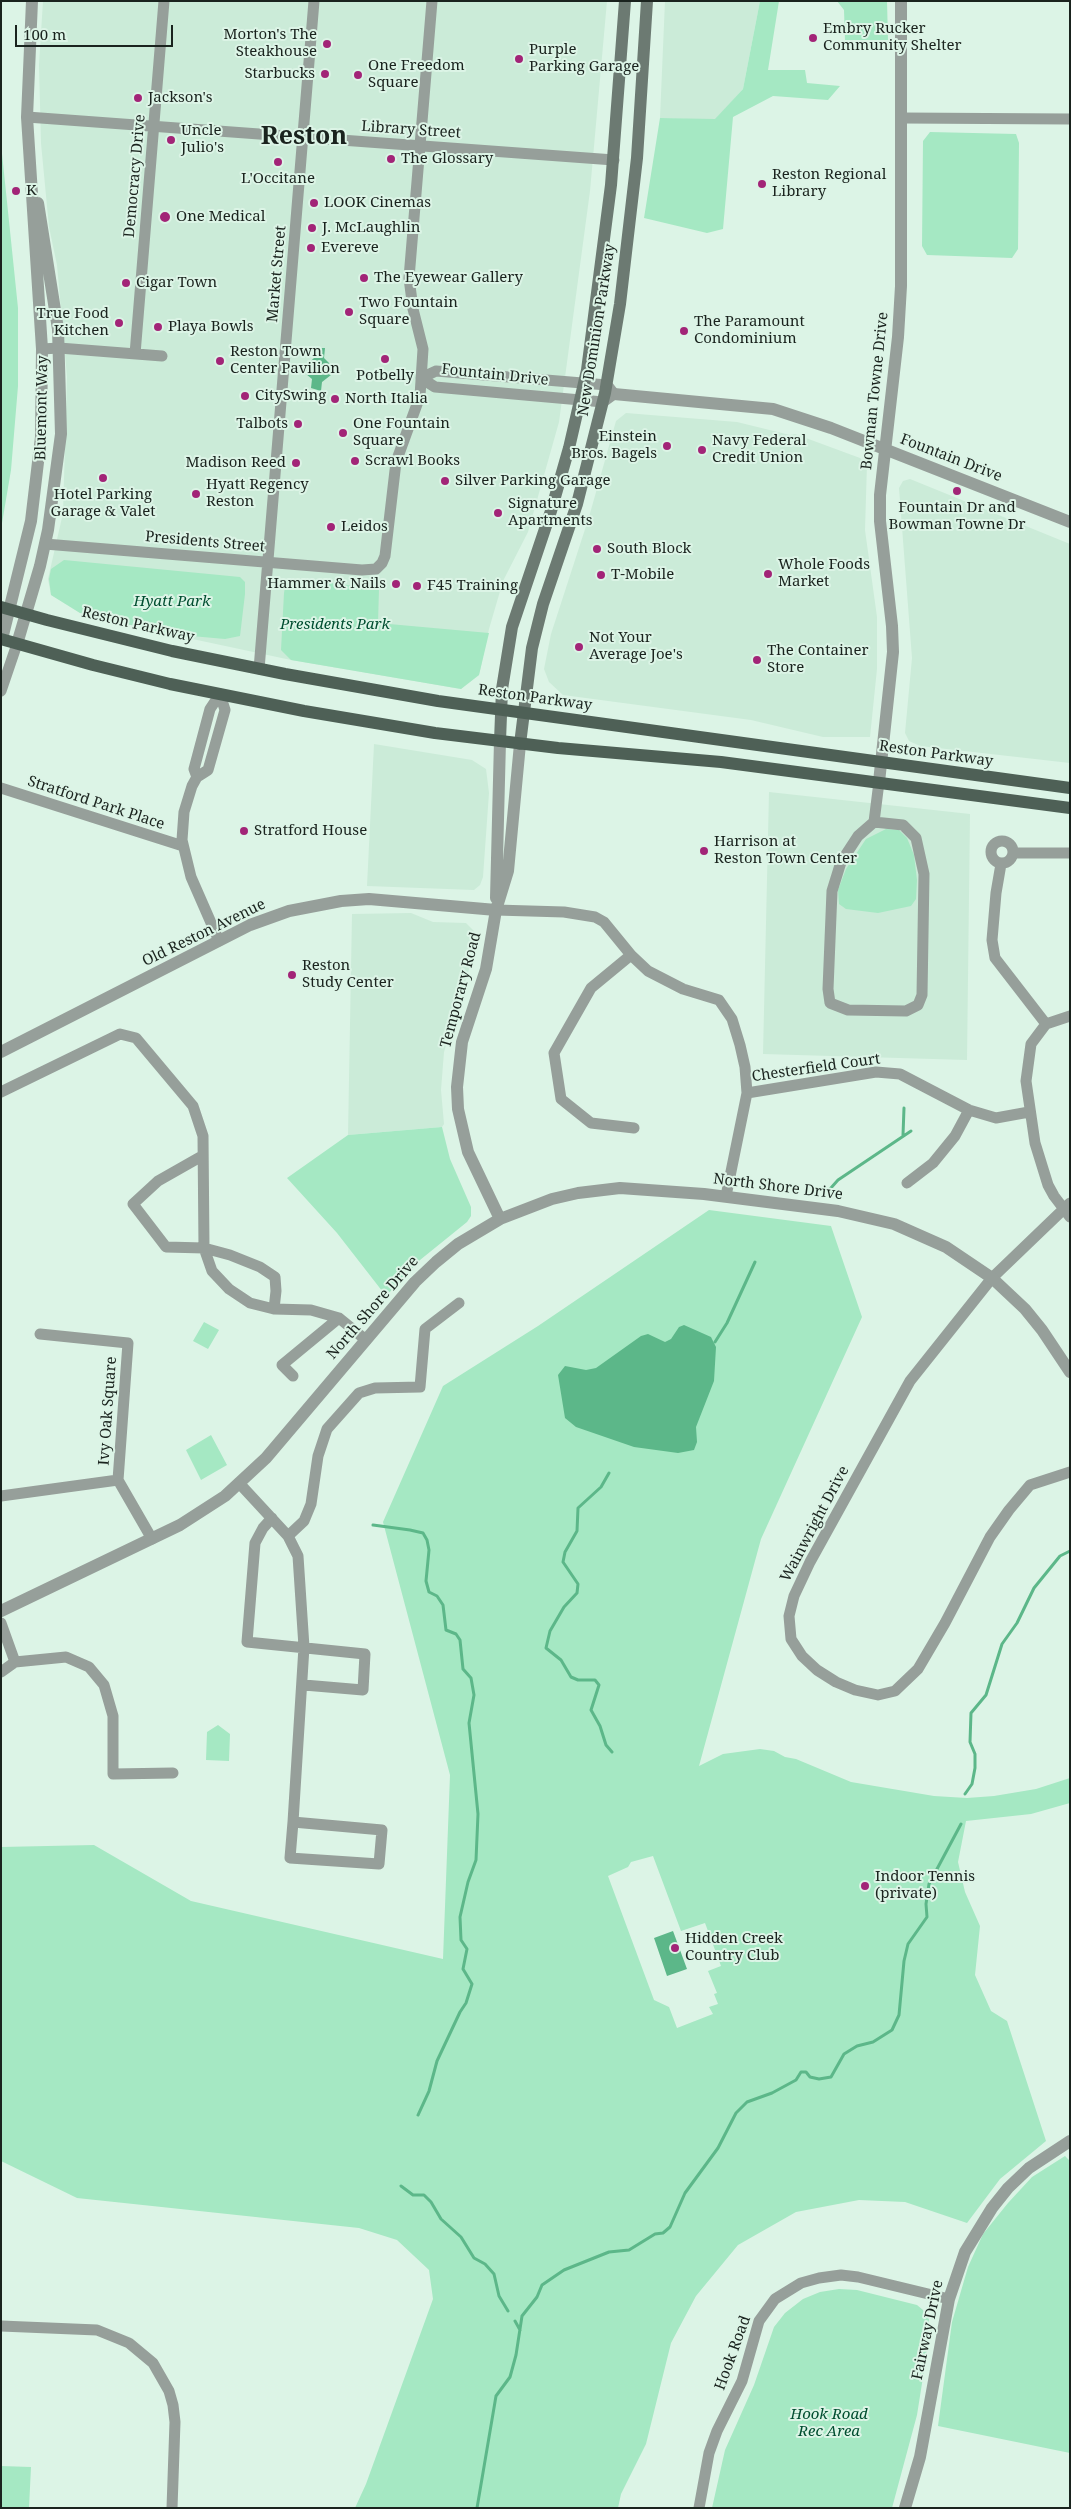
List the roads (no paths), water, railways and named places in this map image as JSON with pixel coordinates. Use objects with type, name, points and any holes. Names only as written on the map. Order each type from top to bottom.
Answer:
[{"type":"main road","name":"New Dominion Parkway","points":[[500,741],[501,709],[512,628],[551,511],[585,383],[605,248],[614,160],[625,1]]},
{"type":"main road","name":"New Dominion Parkway","points":[[520,744],[532,648],[543,604],[577,504],[603,402],[610,389],[637,158],[647,1]]},
{"type":"main road","name":"Reston Parkway","points":[[5,608],[140,644],[259,669],[438,701],[1070,788]]},
{"type":"main road","points":[[2,640],[112,670],[220,694],[304,711],[435,733],[520,744],[721,762],[1070,808]]},
{"type":"street","name":"Bluemont Way","points":[[2,640],[5,608],[31,521],[41,437],[42,349],[32,229],[31,171],[27,117],[32,1]]},
{"type":"street","name":"Democracy Drive","points":[[135,354],[164,1]]},
{"type":"street","name":"Market Street","points":[[259,669],[314,1]]},
{"type":"street","points":[[421,378],[423,349],[413,309],[409,278],[418,146],[432,1]]},
{"type":"street","name":"Bowman Towne Drive","points":[[879,782],[893,652],[892,626],[880,521],[885,450],[901,296],[901,1]]},
{"type":"street","name":"Library Street","points":[[27,117],[614,160]]},
{"type":"street","points":[[902,118],[1070,119]]},
{"type":"street","name":"Bluemont Way","points":[[17,644],[45,544],[54,499],[61,434],[59,348],[43,229],[31,171]]},
{"type":"street","points":[[42,349],[59,348],[162,356]]},
{"type":"street","name":"Fountain Drive","points":[[421,378],[436,371],[449,371],[585,383],[610,389],[772,409],[804,418],[1070,522]]},
{"type":"street","name":"Fountain Drive","points":[[421,378],[435,387],[603,402]]},
{"type":"street","name":"Presidents Street","points":[[45,544],[362,570],[376,569],[384,560],[396,462],[419,402],[421,378]]},
{"type":"street","points":[[1,691],[17,644]]},
{"type":"street","points":[[219,941],[191,876],[183,846],[184,812],[196,777],[194,769],[210,709],[220,694]]},
{"type":"street","name":"Temporary Road","points":[[496,910],[500,741]]},
{"type":"street","name":"Temporary Road","points":[[500,1219],[468,1152],[460,1124],[457,1087],[462,1042],[486,969],[496,910],[508,870],[520,744]]},
{"type":"street","points":[[874,822],[903,825],[916,838],[924,874],[922,995],[918,1005],[906,1011],[848,1010],[830,1003],[829,996],[827,967],[832,891],[841,862],[858,836],[874,822],[879,782]]},
{"type":"street","name":"Stratford Park Place","points":[[1,788],[183,846]]},
{"type":"street","points":[[996,842],[1008,843],[1013,853],[1012,859],[1001,864],[996,862],[990,852],[996,842]]},
{"type":"street","points":[[1013,853],[1070,854]]},
{"type":"street","points":[[1001,864],[996,893],[992,940],[995,958],[1046,1024]]},
{"type":"street","name":"Old Reston Avenue","points":[[1,1052],[250,925],[289,911],[341,901],[386,900],[476,910],[496,910]]},
{"type":"street","points":[[496,910],[564,912],[595,917],[604,922],[631,955],[648,971],[667,982],[720,1000],[732,1020],[740,1045],[745,1066],[746,1093],[726,1196]]},
{"type":"street","points":[[631,955],[591,988],[554,1053],[561,1099],[590,1123],[634,1128]]},
{"type":"street","points":[[1067,1210],[1048,1185],[1035,1143],[1026,1081],[1028,1053],[1031,1044],[1046,1024],[1070,1016]]},
{"type":"street","points":[[1,1092],[120,1034],[136,1038],[193,1106],[203,1136],[204,1248],[212,1271],[228,1289],[250,1303],[274,1309],[311,1310],[339,1318],[366,1340]]},
{"type":"street","name":"Chesterfield Court","points":[[746,1093],[876,1072],[900,1074],[968,1110],[996,1118],[1029,1112]]},
{"type":"street","points":[[907,1183],[933,1163],[955,1136],[968,1110]]},
{"type":"street","points":[[202,1156],[158,1182],[133,1204],[166,1247],[204,1248],[252,1264],[275,1277],[274,1309]]},
{"type":"street","name":"North Shore Drive","points":[[1,1611],[152,1539],[201,1512],[239,1484],[266,1458],[415,1282],[436,1262],[458,1244],[500,1219],[552,1199],[607,1188],[649,1188],[838,1211],[894,1224],[946,1247],[992,1278],[1025,1309],[1042,1330],[1070,1372]]},
{"type":"street","name":"Wainwright Drive","points":[[1067,1210],[992,1278],[910,1381],[794,1596],[789,1616],[791,1638],[802,1656],[833,1680],[855,1690],[878,1695],[895,1691],[918,1669],[945,1623],[990,1537],[1009,1510],[1030,1485],[1070,1472]]},
{"type":"street","points":[[288,1536],[304,1521],[311,1504],[318,1456],[327,1429],[359,1394],[375,1388],[420,1387],[425,1330],[459,1303]]},
{"type":"street","points":[[292,1376],[282,1365],[339,1318]]},
{"type":"street","name":"Ivy Oak Square","points":[[40,1334],[128,1343],[118,1480],[152,1539]]},
{"type":"street","name":"Ivy Oak Square","points":[[1,1496],[118,1480]]},
{"type":"street","points":[[239,1484],[288,1536],[298,1556],[304,1647],[304,1685],[290,1858],[379,1864],[382,1830],[293,1822]]},
{"type":"street","points":[[272,1518],[263,1528],[255,1543],[247,1642],[366,1654],[363,1690],[304,1685]]},
{"type":"street","points":[[1,1623],[15,1662]]},
{"type":"street","points":[[1,1672],[15,1662],[66,1657],[88,1667],[104,1685],[113,1716],[113,1774],[173,1773]]},
{"type":"street","name":"Fairway Drive","points":[[906,2508],[920,2458],[949,2299],[965,2252],[992,2208],[1029,2168],[1070,2141]]},
{"type":"street","name":"Hook Road","points":[[699,2508],[708,2453],[742,2382],[759,2321],[775,2299],[801,2284],[820,2278],[842,2275],[858,2277],[949,2299]]},
{"type":"street","points":[[1,2326],[96,2330],[129,2343],[153,2364],[169,2391],[173,2405],[175,2422],[172,2508]]},
{"type":"waterway","points":[[903,1135],[904,1108]]},
{"type":"waterway","points":[[830,1189],[838,1180],[911,1131]]},
{"type":"waterway","points":[[715,1342],[727,1323],[755,1262]]},
{"type":"waterway","points":[[609,1473],[601,1487],[578,1508],[577,1531],[565,1552],[563,1562],[578,1584],[577,1593],[564,1607],[550,1631],[546,1648],[561,1660],[571,1677],[578,1680],[595,1680],[599,1685],[591,1710],[600,1726],[606,1745],[612,1752]]},
{"type":"waterway","points":[[373,1525],[423,1533],[429,1550],[426,1581],[429,1592],[437,1596],[443,1605],[446,1630],[456,1634],[460,1640],[463,1669],[471,1678],[474,1695],[469,1723],[478,1814],[476,1860],[468,1882],[460,1917],[461,1940],[467,1949],[463,1969],[472,1984],[466,2003],[437,2061],[429,2091],[418,2115]]},
{"type":"waterway","points":[[965,1794],[972,1784],[975,1768],[975,1754],[970,1742],[971,1713],[986,1695],[1002,1644],[1017,1623],[1034,1588],[1060,1556],[1070,1551]]},
{"type":"waterway","points":[[477,2508],[496,2396],[510,2377],[516,2355],[522,2316],[537,2297],[542,2285],[564,2270],[609,2252],[629,2250],[655,2234],[663,2233],[670,2227],[685,2193],[718,2148],[736,2113],[747,2102],[772,2093],[796,2080],[801,2072],[806,2072],[810,2077],[819,2079],[831,2077],[844,2054],[857,2046],[873,2042],[892,2030],[899,2015],[904,1961],[908,1944],[927,1917],[926,1904],[929,1884],[961,1824]]},
{"type":"waterway","points":[[401,2186],[413,2195],[424,2195],[431,2202],[441,2219],[461,2237],[474,2258],[485,2264],[494,2274],[499,2296],[508,2311]]},
{"type":"waterway","points":[[515,2321],[520,2330]]},
{"type":"place","name":"Embry Rucker Community Shelter","points":[[813,38]]},
{"type":"place","name":"Morton's The Steakhouse","points":[[327,44]]},
{"type":"place","name":"Purple Parking Garage","points":[[519,59]]},
{"type":"place","name":"Starbucks","points":[[325,74]]},
{"type":"place","name":"One Freedom Square","points":[[358,75]]},
{"type":"place","name":"Jackson's","points":[[138,98]]},
{"type":"place","name":"Uncle Julio's","points":[[171,140]]},
{"type":"place","name":"The Glossary","points":[[391,159]]},
{"type":"place","name":"L'Occitane","points":[[278,162]]},
{"type":"place","name":"Reston Regional Library","points":[[762,184]]},
{"type":"place","name":"K","points":[[16,191]]},
{"type":"place","name":"LOOK Cinemas","points":[[314,203]]},
{"type":"place","name":"One Medical","points":[[165,217]]},
{"type":"place","name":"J. McLaughlin","points":[[312,228]]},
{"type":"place","name":"Evereve","points":[[311,248]]},
{"type":"place","name":"The Eyewear Gallery","points":[[364,278]]},
{"type":"place","name":"Cigar Town","points":[[126,283]]},
{"type":"place","name":"Two Fountain Square","points":[[349,312]]},
{"type":"place","name":"True Food Kitchen","points":[[119,323]]},
{"type":"place","name":"Playa Bowls","points":[[158,327]]},
{"type":"place","name":"The Paramount Condominium","points":[[684,331]]},
{"type":"place","name":"Potbelly","points":[[385,359]]},
{"type":"place","name":"Reston Town Center Pavilion","points":[[220,361]]},
{"type":"place","name":"CitySwing","points":[[245,396]]},
{"type":"place","name":"North Italia","points":[[335,399]]},
{"type":"place","name":"Talbots","points":[[298,424]]},
{"type":"place","name":"One Fountain Square","points":[[343,433]]},
{"type":"place","name":"Einstein Bros. Bagels","points":[[667,446]]},
{"type":"place","name":"Navy Federal Credit Union","points":[[702,450]]},
{"type":"place","name":"Scrawl Books","points":[[355,461]]},
{"type":"place","name":"Madison Reed","points":[[296,463]]},
{"type":"place","name":"Hotel Parking Garage & Valet","points":[[103,478]]},
{"type":"place","name":"Silver Parking Garage","points":[[445,481]]},
{"type":"place","name":"Fountain Dr and Bowman Towne Dr","points":[[957,491]]},
{"type":"place","name":"Hyatt Regency Reston","points":[[196,494]]},
{"type":"place","name":"Signature Apartments","points":[[498,513]]},
{"type":"place","name":"Leidos","points":[[331,527]]},
{"type":"place","name":"South Block","points":[[597,549]]},
{"type":"place","name":"Whole Foods Market","points":[[768,574]]},
{"type":"place","name":"T-Mobile","points":[[601,575]]},
{"type":"place","name":"Hammer & Nails","points":[[396,584]]},
{"type":"place","name":"F45 Training","points":[[417,586]]},
{"type":"place","name":"Not Your Average Joe's","points":[[579,647]]},
{"type":"place","name":"The Container Store","points":[[757,660]]},
{"type":"place","name":"Stratford House","points":[[244,831]]},
{"type":"place","name":"Harrison at Reston Town Center","points":[[704,851]]},
{"type":"place","name":"Reston Study Center","points":[[292,975]]},
{"type":"place","name":"Indoor Tennis (private)","points":[[865,1886]]},
{"type":"place","name":"Hidden Creek Country Club","points":[[675,1948]]},
{"type":"district","name":"Reston","points":[[304,137]]},
{"type":"park label","name":"Hyatt Park","points":[[172,602]]},
{"type":"park label","name":"Presidents Park","points":[[335,625]]},
{"type":"park label","name":"Hook Road Rec Area","points":[[829,2424]]}]
